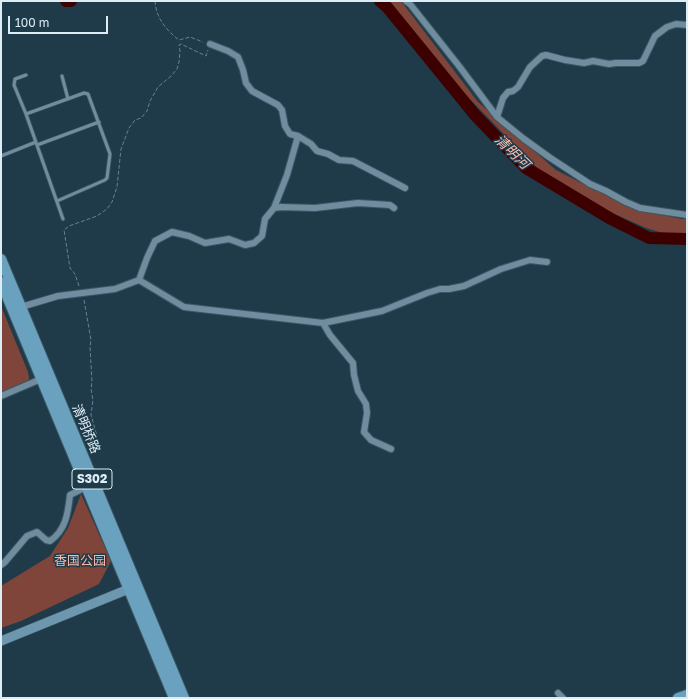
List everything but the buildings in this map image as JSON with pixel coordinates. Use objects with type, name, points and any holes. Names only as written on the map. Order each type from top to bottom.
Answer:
[{"type":"main road","name":"清明桥路","points":[[1,259],[84,457],[174,698]]},
{"type":"main road","name":"清明桥路","points":[[1,282],[86,487],[184,698]]},
{"type":"main road","points":[[678,698],[687,695]]},
{"type":"street","points":[[406,1],[410,4],[459,66],[497,117],[549,157],[590,184],[640,208],[687,215]]},
{"type":"street","points":[[497,117],[503,98],[508,92],[513,91],[518,87],[530,67],[542,56],[584,63],[593,61],[609,64],[639,63],[643,61],[655,36],[667,27],[676,24],[687,25]]},
{"type":"street","points":[[210,44],[228,51],[238,57],[246,83],[252,91],[278,105],[282,110],[285,126],[290,134],[298,136],[312,144],[317,151],[328,154],[339,160],[353,161],[405,188]]},
{"type":"street","points":[[21,307],[58,296],[115,289],[139,280],[155,241],[172,232],[189,236],[205,243],[229,239],[245,245],[254,243],[262,236],[265,219],[274,208],[287,175],[298,136]]},
{"type":"street","points":[[274,208],[315,208],[358,203],[390,205],[394,208]]},
{"type":"street","points":[[139,280],[184,307],[323,324],[382,311],[440,289],[464,286],[500,269],[530,260],[546,262]]},
{"type":"street","points":[[323,324],[330,335],[353,362],[354,375],[358,391],[366,404],[367,413],[364,424],[364,432],[371,440],[391,449]]},
{"type":"street","points":[[1,396],[41,379]]},
{"type":"street","points":[[1,565],[27,536],[37,532],[46,540],[50,541],[54,538],[63,526],[68,513],[70,495],[86,487]]},
{"type":"street","points":[[1,640],[133,588]]},
{"type":"street","points":[[558,693],[563,698]]},
{"type":"lane","points":[[26,75],[15,79],[14,85],[64,219]]},
{"type":"lane","points":[[62,76],[68,99]]},
{"type":"lane","points":[[26,114],[84,93],[88,94],[99,122],[110,154],[107,178],[57,200]]},
{"type":"lane","points":[[1,156],[99,122]]},
{"type":"path","points":[[155,1],[157,14],[162,23],[173,36],[179,40],[190,37],[210,44],[206,56],[181,44],[179,46]]},
{"type":"path","points":[[84,457],[91,449],[97,436],[91,415],[93,400],[91,388],[91,340],[83,293],[68,262],[64,230],[69,226],[97,216],[107,209],[112,202],[117,187],[121,149],[128,128],[135,120],[142,118],[147,111],[150,101],[158,87],[177,69],[180,51],[179,40]]},
{"type":"green space","points":[[384,1],[401,1],[478,102],[556,170],[633,209],[682,219],[687,218],[687,234],[666,234],[646,228],[588,202],[537,168],[459,88]]},
{"type":"green space","points":[[1,306],[29,377],[28,382],[1,394]]},
{"type":"green space","name":"香国公园","points":[[81,494],[111,561],[99,584],[21,621],[1,628],[1,586],[50,556],[68,528]]},
{"type":"waterway","points":[[66,1],[71,1]]},
{"type":"waterway","name":"清明河","points":[[380,1],[387,7],[475,115],[526,168],[611,219],[649,238],[687,239]]}]
